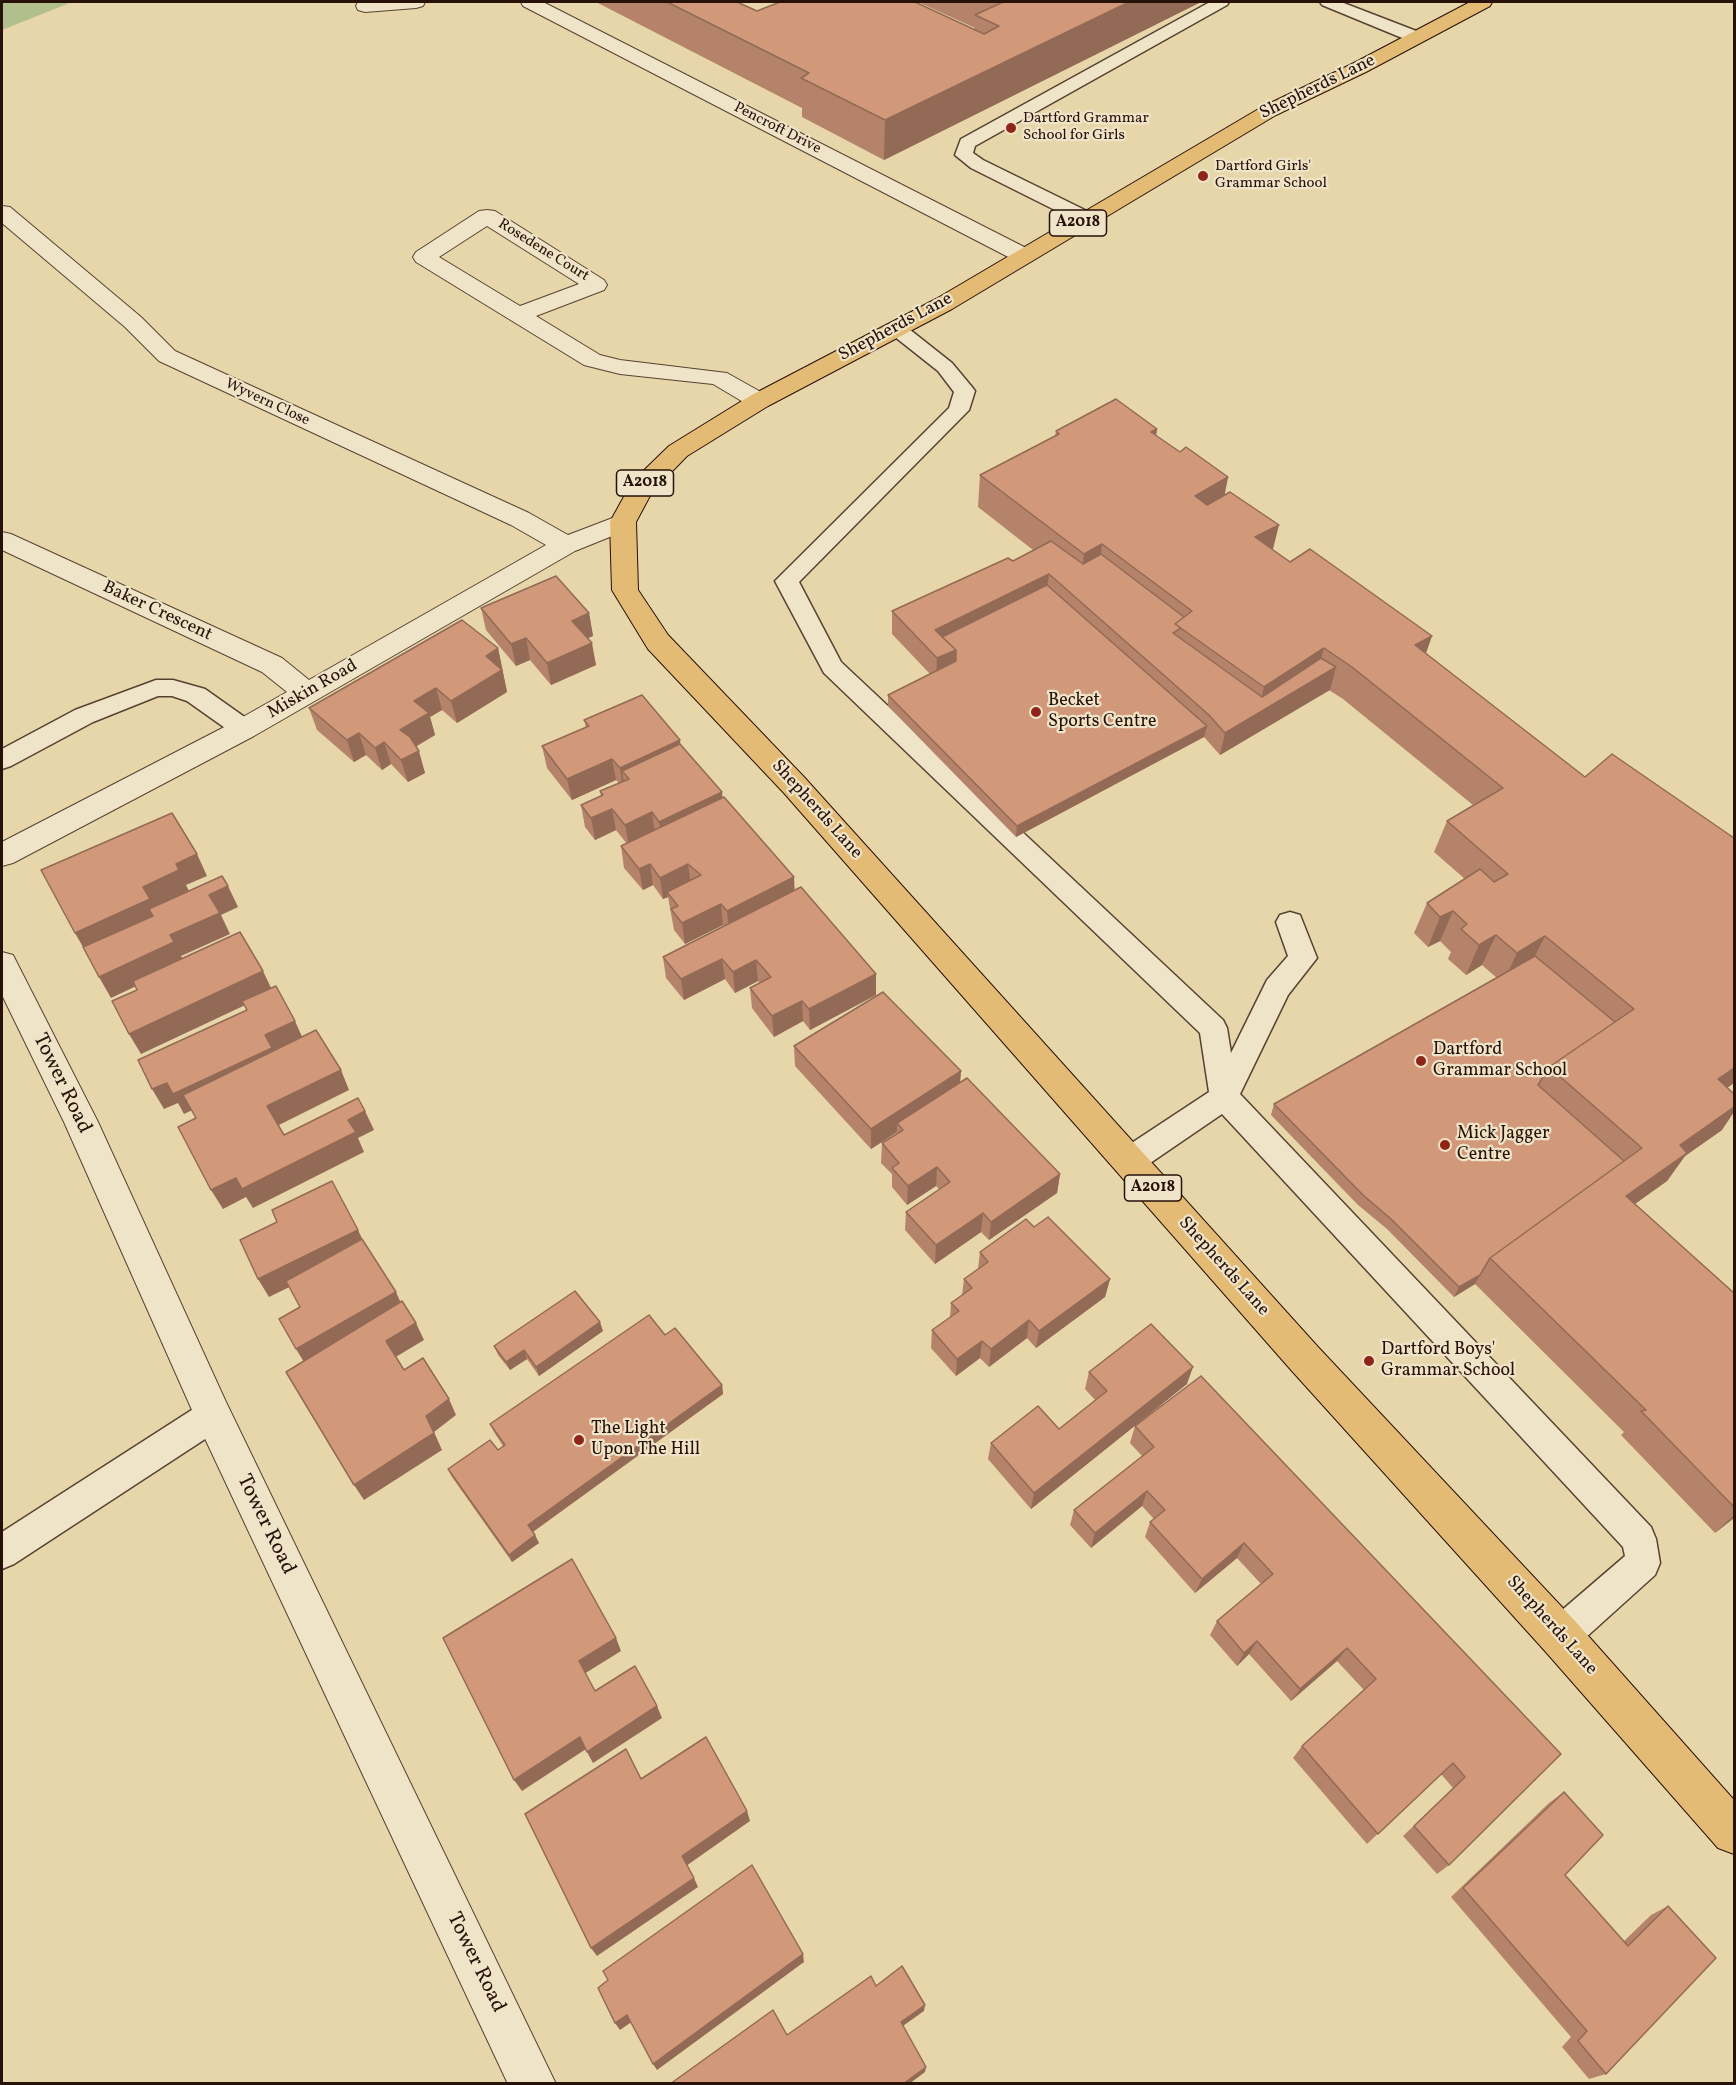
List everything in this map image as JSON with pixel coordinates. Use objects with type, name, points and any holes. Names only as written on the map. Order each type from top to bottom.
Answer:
[{"type":"main road","name":"Shepherds Lane","points":[[1482,2],[1418,38],[1269,111],[1024,256],[897,329],[759,401],[678,451],[640,488],[623,522],[624,590],[658,642],[794,785],[1305,1359],[1560,1636],[1734,1832]]},
{"type":"street","points":[[365,6],[416,2]]},
{"type":"street","name":"Pencroft Drive","points":[[530,2],[1024,256]]},
{"type":"street","name":"Wyvern Close","points":[[2,212],[133,322],[167,356],[520,519],[566,545]]},
{"type":"street","name":"Rosedene Court","points":[[520,314],[596,285],[487,216],[424,257],[592,360],[620,367],[719,378],[759,401]]},
{"type":"street","name":"Miskin Road","points":[[2,855],[244,729],[566,545],[623,522]]},
{"type":"street","name":"Baker Crescent","points":[[2,540],[272,665],[307,693]]},
{"type":"street","name":"Tower Road","points":[[2,964],[81,1122],[213,1415],[533,2084]]},
{"type":"lane","points":[[1086,218],[977,165],[964,155],[967,143],[1221,2]]},
{"type":"lane","points":[[1328,2],[1418,38]]},
{"type":"lane","points":[[897,329],[945,367],[965,391],[959,410],[787,581],[832,667],[1213,1028],[1224,1097],[1639,1539],[1642,1563],[1560,1636]]},
{"type":"lane","points":[[2,760],[84,716],[156,688],[173,688],[196,695],[244,729]]},
{"type":"lane","points":[[1129,1161],[1224,1097],[1277,988],[1303,958],[1290,922]]},
{"type":"lane","points":[[2,1552],[213,1415]]},
{"type":"green space","points":[[2,2],[72,2],[2,30]]},
{"type":"building","points":[[667,2],[737,2],[757,11],[780,2],[915,2],[984,34],[999,26],[975,15],[1003,2],[1129,2],[885,120],[801,78],[809,73]]},
{"type":"building","name":"Dartford Grammar School","points":[[1116,399],[1157,429],[1151,432],[1180,452],[1186,447],[1228,477],[1195,496],[1207,505],[1230,492],[1279,525],[1255,537],[1290,562],[1310,549],[1432,636],[1415,645],[1585,777],[1612,754],[1734,838],[1734,1068],[1718,1079],[1734,1094],[1734,1107],[1680,1145],[1687,1153],[1626,1196],[1734,1293],[1734,1507],[1641,1411],[1646,1410],[1490,1258],[1642,1148],[1549,1067],[1634,1009],[1545,936],[1517,953],[1496,935],[1479,945],[1461,929],[1467,924],[1453,911],[1440,917],[1427,903],[1480,869],[1494,882],[1508,874],[1447,821],[1503,788],[1352,667],[1324,648],[1264,687],[1175,624],[1192,611],[1102,544],[1084,554],[980,475],[1059,434],[1056,431]]},
{"type":"building","points":[[1051,541],[1083,564],[1101,554],[1184,617],[1175,624],[1181,628],[1173,633],[1262,697],[1321,658],[1336,667],[1225,733],[1209,715],[1049,574],[935,630],[956,650],[937,658],[892,611],[1008,558],[1013,561]]},
{"type":"building","points":[[556,576],[589,613],[572,621],[592,643],[547,663],[526,638],[511,644],[481,608]]},
{"type":"building","name":"Becket Sports Centre","points":[[1047,585],[1207,726],[1017,826],[888,695],[956,661],[956,650],[942,637]]},
{"type":"building","points":[[462,620],[498,648],[486,656],[502,670],[451,701],[436,688],[414,701],[429,713],[400,730],[410,737],[419,751],[401,760],[384,742],[375,748],[359,733],[347,740],[309,708]]},
{"type":"building","points":[[642,695],[680,740],[620,768],[612,759],[567,779],[542,746],[589,726],[584,720]]},
{"type":"building","points":[[680,744],[722,792],[659,822],[652,812],[625,825],[612,809],[591,818],[581,805],[603,795],[600,791],[629,779],[622,771]]},
{"type":"building","points":[[724,797],[794,877],[727,911],[721,904],[682,923],[671,909],[678,906],[667,892],[701,875],[688,864],[660,878],[650,864],[639,869],[621,846]]},
{"type":"building","points":[[172,813],[197,854],[176,864],[179,870],[143,887],[150,899],[75,933],[41,870]]},
{"type":"building","points":[[222,876],[228,886],[209,895],[220,913],[170,935],[174,942],[99,977],[83,947],[153,916],[149,909]]},
{"type":"building","points":[[801,887],[876,974],[809,1009],[802,1001],[772,1016],[750,988],[771,977],[756,960],[733,972],[722,959],[681,979],[663,957]]},
{"type":"building","points":[[240,932],[263,971],[129,1034],[112,1001],[137,990],[133,981]]},
{"type":"building","name":"Mick Jagger Centre","points":[[1535,956],[1615,1022],[1549,1067],[1538,1085],[1624,1161],[1490,1258],[1480,1275],[1459,1287],[1391,1219],[1363,1195],[1274,1104]]},
{"type":"building","points":[[276,986],[295,1021],[265,1035],[272,1048],[173,1094],[167,1083],[152,1089],[138,1060],[247,1010],[242,1001]]},
{"type":"building","points":[[883,992],[961,1071],[871,1129],[794,1046]]},
{"type":"building","points":[[316,1030],[341,1070],[267,1106],[284,1135],[358,1098],[365,1111],[348,1120],[356,1132],[242,1189],[236,1178],[211,1190],[178,1127],[196,1118],[183,1095]]},
{"type":"building","points":[[967,1078],[1060,1174],[991,1222],[983,1213],[936,1245],[906,1212],[950,1182],[937,1167],[908,1186],[892,1168],[899,1163],[882,1143],[903,1130],[897,1123]]},
{"type":"building","points":[[332,1181],[358,1230],[258,1279],[240,1240],[277,1222],[272,1210]]},
{"type":"building","points":[[1048,1217],[1110,1279],[1039,1331],[1029,1320],[991,1349],[982,1341],[957,1359],[932,1330],[959,1311],[951,1303],[972,1288],[964,1279],[988,1262],[980,1252],[1026,1219],[1034,1227]]},
{"type":"building","points":[[362,1239],[396,1292],[296,1349],[279,1319],[300,1307],[286,1281]]},
{"type":"building","points":[[575,1291],[600,1322],[536,1367],[524,1350],[506,1362],[494,1346]]},
{"type":"building","points":[[402,1301],[416,1323],[386,1341],[404,1370],[423,1358],[449,1399],[426,1416],[434,1433],[354,1485],[286,1372]]},
{"type":"building","name":"The Light Upon The Hill","points":[[649,1315],[665,1335],[675,1328],[722,1385],[528,1525],[535,1535],[509,1555],[448,1469],[490,1440],[498,1450],[505,1445],[490,1424]]},
{"type":"building","points":[[1151,1324],[1193,1367],[1034,1493],[991,1443],[1038,1406],[1059,1429],[1107,1391],[1089,1372]]},
{"type":"building","points":[[1201,1376],[1561,1754],[1449,1865],[1414,1826],[1465,1777],[1453,1763],[1378,1834],[1302,1746],[1376,1679],[1347,1648],[1300,1689],[1257,1641],[1244,1653],[1217,1621],[1273,1574],[1244,1543],[1202,1579],[1150,1522],[1165,1510],[1147,1491],[1095,1533],[1074,1510],[1154,1447],[1135,1426]]},
{"type":"building","points":[[572,1559],[616,1638],[579,1661],[595,1691],[635,1666],[657,1706],[587,1752],[580,1737],[514,1780],[443,1638]]},
{"type":"building","points":[[706,1737],[747,1811],[682,1856],[694,1878],[591,1948],[525,1814],[626,1749],[641,1779]]},
{"type":"building","points":[[1564,1792],[1603,1835],[1565,1875],[1628,1946],[1668,1906],[1716,1958],[1606,2074],[1578,2041],[1587,2031],[1463,1888]]},
{"type":"building","points":[[752,1865],[803,1954],[653,2064],[627,2015],[615,2023],[598,1988],[608,1980],[603,1971]]},
{"type":"building","points":[[902,1966],[925,2005],[901,2022],[926,2067],[903,2084],[670,2084],[773,2010],[787,2035],[871,1976],[876,1986]]},
{"type":"place","name":"Dartford Grammar School for Girls","points":[[1011,128]]},
{"type":"place","name":"Dartford Girls' Grammar School","points":[[1203,176]]},
{"type":"place","name":"Becket Sports Centre","points":[[1036,712]]},
{"type":"place","name":"Dartford Grammar School","points":[[1421,1061]]},
{"type":"place","name":"Mick Jagger Centre","points":[[1445,1145]]},
{"type":"place","name":"Dartford Boys' Grammar School","points":[[1369,1361]]},
{"type":"place","name":"The Light Upon The Hill","points":[[579,1440]]}]
